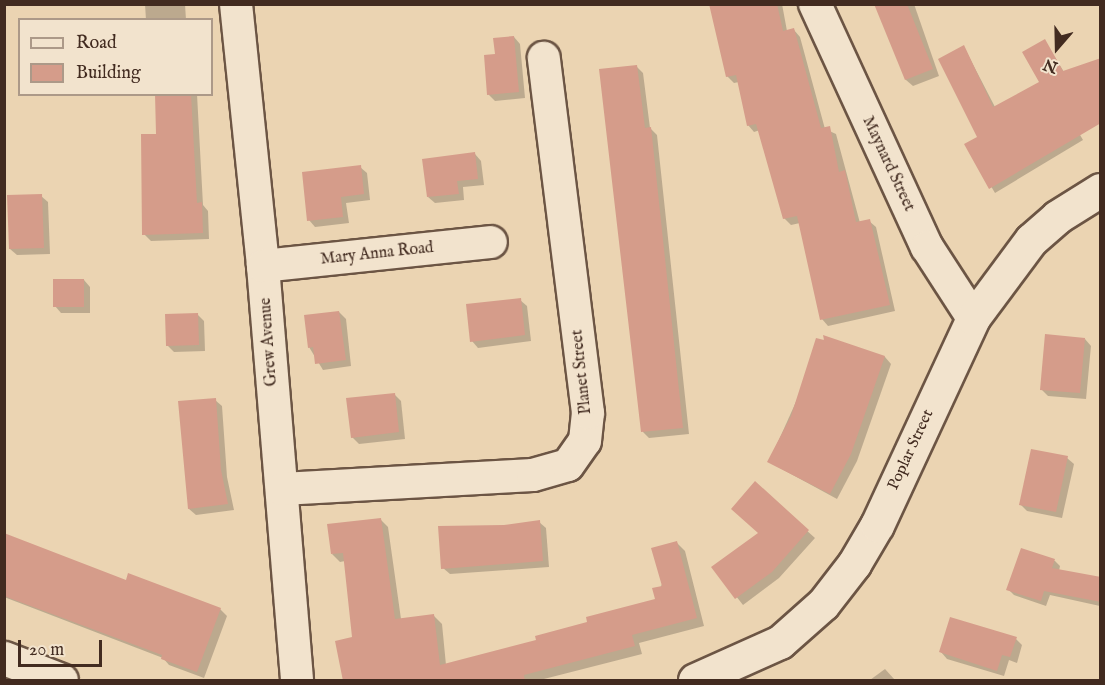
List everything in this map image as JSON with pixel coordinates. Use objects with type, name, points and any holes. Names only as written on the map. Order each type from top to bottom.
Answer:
[{"type":"street","name":"Grew Avenue","points":[[236,4],[263,266],[297,681]]},
{"type":"street","name":"Maynard Street","points":[[815,4],[927,247],[973,318]]},
{"type":"street","name":"Planet Street","points":[[282,489],[533,475],[568,465],[585,441],[588,413],[544,58]]},
{"type":"street","name":"Poplar Street","points":[[714,678],[780,642],[823,604],[854,564],[877,525],[973,318],[1030,240],[1057,217],[1101,190]]},
{"type":"street","name":"Mary Anna Road","points":[[263,266],[491,242]]},
{"type":"street","points":[[4,658],[61,681]]},
{"type":"building","points":[[709,4],[777,4],[783,31],[794,28],[821,128],[830,126],[839,172],[845,170],[856,222],[870,219],[890,305],[820,320],[797,216],[783,219],[756,124],[747,126],[736,75],[726,77]]},
{"type":"building","points":[[874,4],[907,4],[933,69],[905,80]]},
{"type":"building","points":[[514,36],[519,92],[487,95],[484,55],[495,54],[493,38]]},
{"type":"building","points":[[1045,39],[1063,71],[1101,58],[1101,123],[989,189],[964,144],[977,137],[938,59],[964,45],[993,107],[1039,82],[1022,52]]},
{"type":"building","points":[[637,65],[645,128],[651,127],[683,428],[641,432],[599,69]]},
{"type":"building","points":[[155,96],[191,96],[197,203],[202,202],[203,233],[142,235],[141,134],[156,134]]},
{"type":"building","points":[[475,152],[478,179],[457,181],[459,194],[427,197],[422,159]]},
{"type":"building","points":[[361,165],[364,194],[341,197],[343,217],[307,221],[302,172]]},
{"type":"building","points":[[42,194],[44,248],[9,249],[7,195]]},
{"type":"building","points":[[53,279],[84,279],[84,307],[53,307]]},
{"type":"building","points":[[521,298],[525,335],[470,342],[466,304]]},
{"type":"building","points":[[339,311],[346,360],[315,364],[313,347],[308,348],[304,315]]},
{"type":"building","points":[[198,313],[199,345],[166,346],[165,314]]},
{"type":"building","points":[[1045,334],[1085,338],[1080,393],[1040,390]]},
{"type":"building","points":[[823,335],[885,356],[851,454],[830,494],[767,462],[791,416],[816,338],[824,340]]},
{"type":"building","points":[[395,393],[399,432],[351,438],[346,398]]},
{"type":"building","points":[[216,398],[221,470],[228,504],[188,509],[178,401]]},
{"type":"building","points":[[1031,449],[1068,456],[1056,512],[1019,505]]},
{"type":"building","points":[[755,481],[809,530],[772,572],[735,599],[711,567],[758,533],[731,509]]},
{"type":"building","points":[[381,518],[395,619],[434,614],[440,665],[536,640],[535,636],[587,622],[586,617],[655,599],[652,588],[662,586],[651,548],[677,541],[697,618],[632,635],[635,646],[524,675],[525,681],[343,681],[335,641],[352,637],[343,553],[331,554],[327,524]]},
{"type":"building","points":[[540,520],[543,561],[441,569],[438,526],[504,525]]},
{"type":"building","points":[[4,533],[126,580],[128,573],[221,608],[197,672],[161,659],[162,655],[4,596]]},
{"type":"building","points":[[1021,548],[1055,559],[1052,568],[1101,577],[1101,602],[1044,591],[1041,601],[1006,590]]},
{"type":"building","points":[[950,617],[1017,637],[1010,657],[1002,655],[997,671],[939,652]]}]
